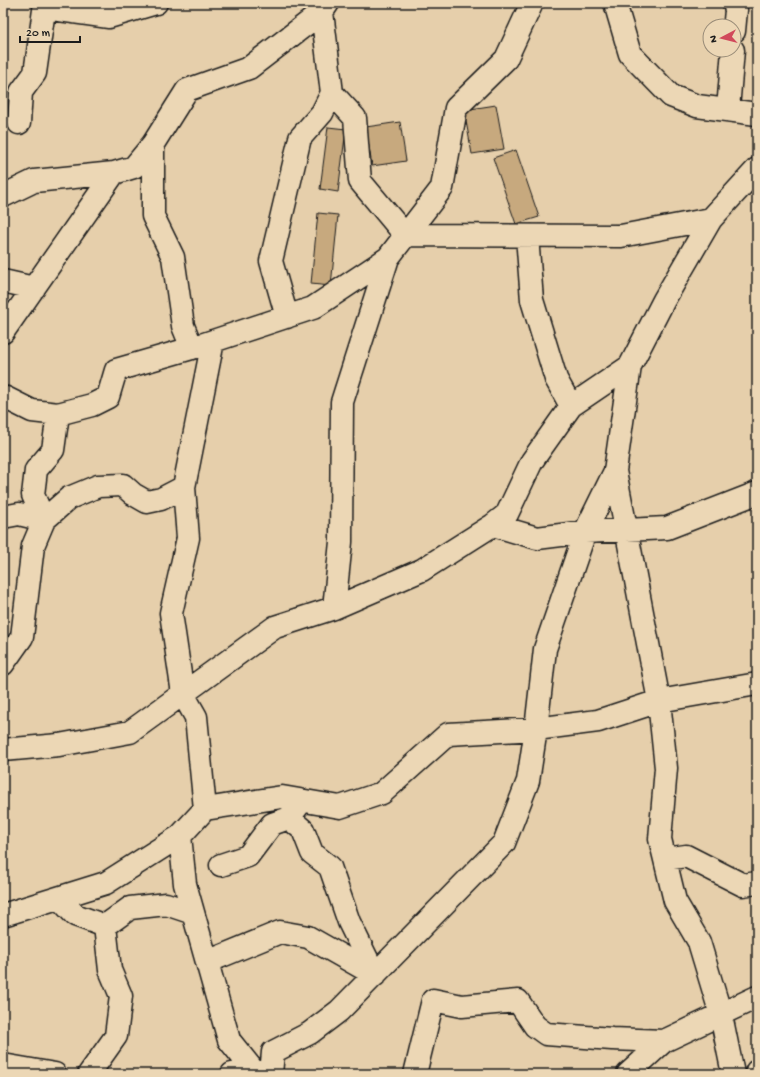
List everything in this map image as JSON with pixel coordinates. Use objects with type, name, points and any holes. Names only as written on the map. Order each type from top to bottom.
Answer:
[{"type":"street","points":[[19,123],[21,92],[35,73],[45,6],[109,17],[156,3]]},
{"type":"street","points":[[334,608],[341,542],[342,402],[388,258],[442,188],[456,108],[506,59],[532,3]]},
{"type":"street","points":[[615,3],[630,54],[671,96],[697,106],[757,114]]},
{"type":"street","points":[[734,3],[736,10],[735,18]]},
{"type":"street","points":[[287,317],[272,261],[300,138],[322,113],[332,93],[325,7]]},
{"type":"street","points":[[3,196],[34,181],[114,173],[134,167],[153,144],[187,90],[249,68],[325,7]]},
{"type":"street","points":[[728,109],[731,58]]},
{"type":"street","points":[[332,93],[355,118],[360,181],[405,235],[621,236],[712,219]]},
{"type":"street","points":[[153,144],[153,216],[173,257],[183,326],[192,348]]},
{"type":"street","points":[[733,1074],[721,1015],[699,942],[675,901],[660,839],[666,768],[659,701],[625,530],[615,471],[630,366],[664,300],[712,219],[757,169]]},
{"type":"street","points":[[3,332],[114,173]]},
{"type":"street","points":[[527,236],[532,300],[556,379],[571,406]]},
{"type":"street","points":[[3,400],[6,398],[32,411],[58,414],[92,405],[108,397],[116,370],[192,348],[313,308],[388,258]]},
{"type":"street","points":[[3,281],[34,288]]},
{"type":"street","points":[[205,809],[196,717],[183,694],[171,613],[188,538],[184,487],[213,341]]},
{"type":"street","points":[[3,750],[58,745],[130,732],[275,627],[334,608],[422,570],[493,525],[507,514],[532,461],[571,406],[630,366]]},
{"type":"street","points":[[44,520],[33,495],[36,470],[53,450],[58,414]]},
{"type":"street","points":[[265,1073],[273,1052],[310,1033],[339,1011],[504,843],[528,781],[536,729],[545,649],[584,532],[615,471]]},
{"type":"street","points":[[3,664],[22,637],[33,546],[44,520],[69,498],[98,486],[123,484],[133,494],[147,502],[161,499],[184,487]]},
{"type":"street","points":[[493,525],[537,538],[584,532],[667,528],[757,493]]},
{"type":"street","points":[[3,517],[19,514],[44,520]]},
{"type":"street","points":[[3,915],[106,883],[180,836],[205,809],[282,797],[340,807],[382,793],[448,734],[536,729],[598,721],[659,701],[757,684]]},
{"type":"street","points":[[221,866],[248,856],[272,824],[289,818],[302,801]]},
{"type":"street","points":[[289,818],[303,830],[312,853],[330,867],[349,922],[375,975]]},
{"type":"street","points":[[180,836],[185,884],[229,1040],[265,1073]]},
{"type":"street","points":[[665,859],[686,856],[744,885],[757,883]]},
{"type":"street","points":[[59,898],[75,915],[105,926]]},
{"type":"street","points":[[105,926],[130,908],[166,904],[193,913]]},
{"type":"street","points":[[89,1074],[116,1036],[121,996],[110,970],[105,926]]},
{"type":"street","points":[[207,962],[280,932],[308,937],[375,975]]},
{"type":"street","points":[[628,1074],[664,1040],[721,1015],[757,997]]},
{"type":"street","points":[[415,1074],[433,1000],[462,1006],[518,1001],[534,1026],[546,1034],[612,1039],[664,1040]]},
{"type":"street","points":[[3,1065],[55,1074]]},
{"type":"street","points":[[232,1074],[265,1073]]},
{"type":"building","points":[[496,105],[504,149],[472,154],[464,110]]},
{"type":"building","points":[[400,122],[406,161],[372,166],[366,127]]},
{"type":"building","points":[[328,127],[346,129],[338,192],[320,189]]},
{"type":"building","points":[[516,150],[539,217],[516,224],[493,158]]},
{"type":"building","points":[[318,213],[338,215],[331,286],[311,284]]}]
